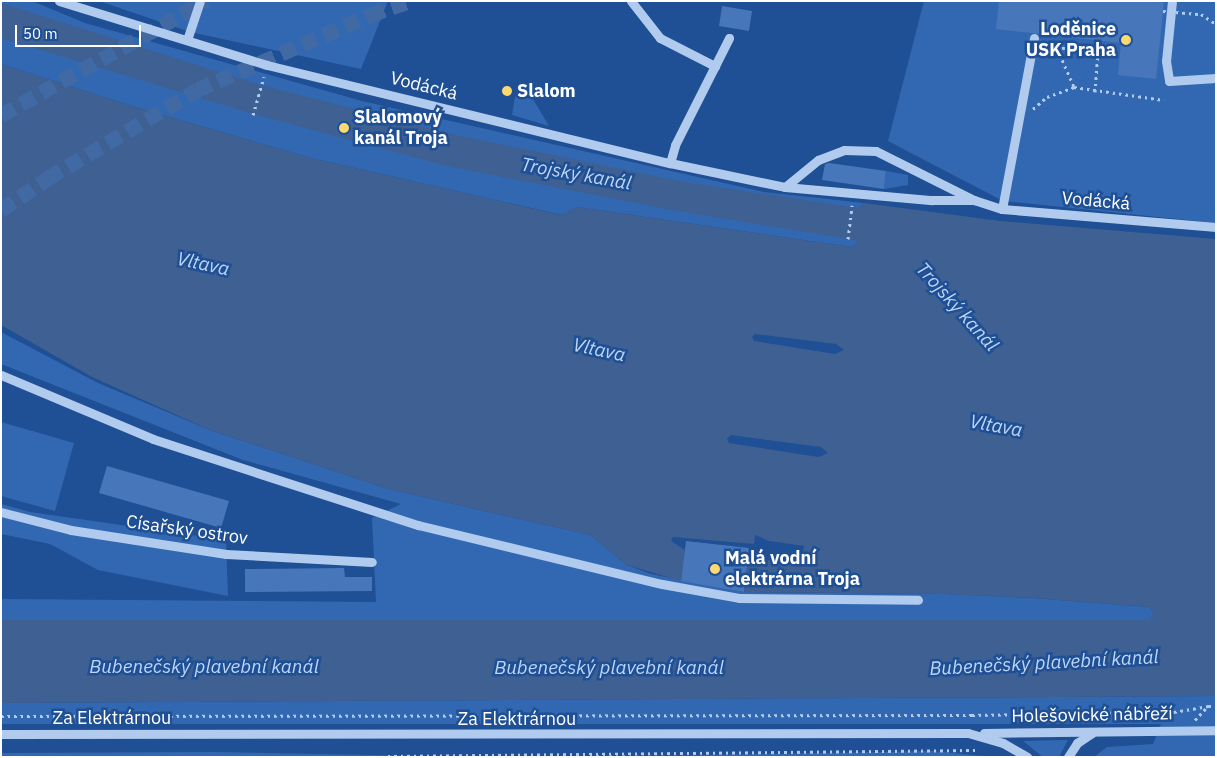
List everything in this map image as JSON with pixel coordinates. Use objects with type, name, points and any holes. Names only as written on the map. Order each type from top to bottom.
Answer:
[{"type":"street","name":"Vodácká","points":[[59,1],[267,65],[670,164],[784,186],[932,200],[974,200]]},
{"type":"street","points":[[187,40],[200,1]]},
{"type":"street","points":[[631,1],[660,38],[715,66]]},
{"type":"street","points":[[1172,1],[1166,61],[1169,80],[1216,78]]},
{"type":"street","points":[[670,164],[675,145],[729,38]]},
{"type":"street","points":[[1002,209],[1033,42]]},
{"type":"street","name":"Vodácká","points":[[784,186],[818,160],[844,150],[876,151],[974,200],[1002,209],[1216,227]]},
{"type":"street","points":[[1,375],[153,439],[428,527],[662,584],[739,598],[918,600]]},
{"type":"street","name":"Císařský ostrov","points":[[1,512],[71,530],[226,554],[372,562]]},
{"type":"street","name":"Holešovické nábřeží","points":[[968,733],[1216,730]]},
{"type":"street","points":[[1068,757],[1077,743],[1095,732]]},
{"type":"street","name":"Za Elektrárnou","points":[[1,734],[968,733],[1004,743],[1027,757]]},
{"type":"path","points":[[1164,10],[1201,14],[1216,24]]},
{"type":"path","points":[[1033,42],[1057,48],[1098,51],[1095,92]]},
{"type":"path","points":[[1057,48],[1074,87]]},
{"type":"path","points":[[253,115],[261,85]]},
{"type":"path","points":[[1018,123],[1047,97],[1074,87],[1095,92],[1164,100]]},
{"type":"path","points":[[848,238],[852,207]]},
{"type":"path","points":[[1189,731],[1198,713],[1208,706]]},
{"type":"path","points":[[1,716],[972,715],[1174,712],[1216,706]]},
{"type":"path","points":[[388,756],[958,748],[987,751]]},
{"type":"shaded area","name":"Slalomový kanál Troja","points":[[1,1],[32,1],[85,23],[362,101],[764,192],[864,203],[859,208],[857,243],[852,247],[577,207],[562,215],[311,158],[132,106],[1,64]]},
{"type":"shaded area","points":[[99,1],[388,1],[361,69],[190,32]]},
{"type":"shaded area","points":[[924,1],[1216,1],[1216,223],[1003,201],[888,141]]},
{"type":"shaded area","points":[[524,84],[549,126],[512,115],[515,97]]},
{"type":"shaded area","points":[[886,171],[908,175],[908,185],[884,189]]},
{"type":"shaded area","points":[[1,332],[98,383],[210,430],[388,489],[590,535],[627,565],[651,574],[744,592],[945,594],[1033,598],[1149,607],[1154,614],[1149,620],[1,620],[1,599],[376,602],[372,518],[401,504],[243,460],[1,364]]},
{"type":"shaded area","points":[[1,422],[74,443],[55,511],[1,496]]},
{"type":"shaded area","points":[[1,504],[30,512],[226,540],[228,596],[98,570],[50,544],[1,534]]},
{"type":"shaded area","points":[[1216,696],[1216,757],[1094,757],[1107,747],[1153,744],[1161,724],[1,724],[1,703]]},
{"type":"shaded area","points":[[1068,740],[1059,757],[1043,757],[1023,741]]},
{"type":"shaded area","points":[[933,751],[992,757],[606,757]]},
{"type":"shaded area","points":[[214,752],[477,757],[1,757],[1,753]]},
{"type":"water","points":[[1,3],[261,85],[460,136],[684,182],[859,208],[864,203],[1000,221],[1216,239],[1216,696],[1,703],[1,620],[1148,620],[1154,614],[1149,607],[1033,598],[945,594],[744,592],[748,557],[802,565],[811,564],[815,555],[803,553],[804,546],[769,541],[755,535],[754,544],[673,537],[671,541],[685,550],[681,581],[627,565],[590,535],[388,489],[210,430],[92,377],[1,325],[1,64],[132,106],[311,158],[561,215],[577,207],[852,247],[857,243],[854,240],[672,210],[451,167],[253,114],[1,38]],"holes":[[[755,334],[836,344],[844,350],[835,354],[754,341],[752,337]],[[731,435],[821,447],[828,453],[819,457],[729,443],[727,439]]]},
{"type":"building","name":"Loděnice USK Praha","points":[[999,1],[1164,1],[1156,79],[1118,75],[1121,43],[996,29]]},
{"type":"building","points":[[722,6],[752,11],[749,31],[719,26]]},
{"type":"building","points":[[825,164],[886,171],[884,189],[822,180]]},
{"type":"building","points":[[107,466],[229,501],[221,528],[99,493]]},
{"type":"building","name":"Malá vodní elektrárna Troja","points":[[686,541],[749,548],[744,592],[681,581]]},
{"type":"building","points":[[344,568],[345,577],[372,577],[372,591],[245,592],[245,569]]},
{"type":"tunnel","points":[[1,115],[206,1]]},
{"type":"tunnel","points":[[1,210],[48,178],[197,90],[370,15],[410,1]]},
{"type":"place","name":"Loděnice USK Praha","points":[[1126,40]]},
{"type":"place","name":"Slalom","points":[[507,91]]},
{"type":"place","name":"Slalomový kanál Troja","points":[[344,128]]},
{"type":"place","name":"Malá vodní elektrárna Troja","points":[[715,569]]},
{"type":"water label","name":"Trojský kanál","points":[[576,174]]},
{"type":"water label","name":"Vltava","points":[[203,264]]},
{"type":"water label","name":"Trojský kanál","points":[[957,307]]},
{"type":"water label","name":"Vltava","points":[[599,350]]},
{"type":"water label","name":"Vltava","points":[[996,426]]},
{"type":"water label","name":"Bubenečský plavební kanál","points":[[1044,663]]},
{"type":"water label","name":"Bubenečský plavební kanál","points":[[204,667]]},
{"type":"water label","name":"Bubenečský plavební kanál","points":[[609,668]]}]
